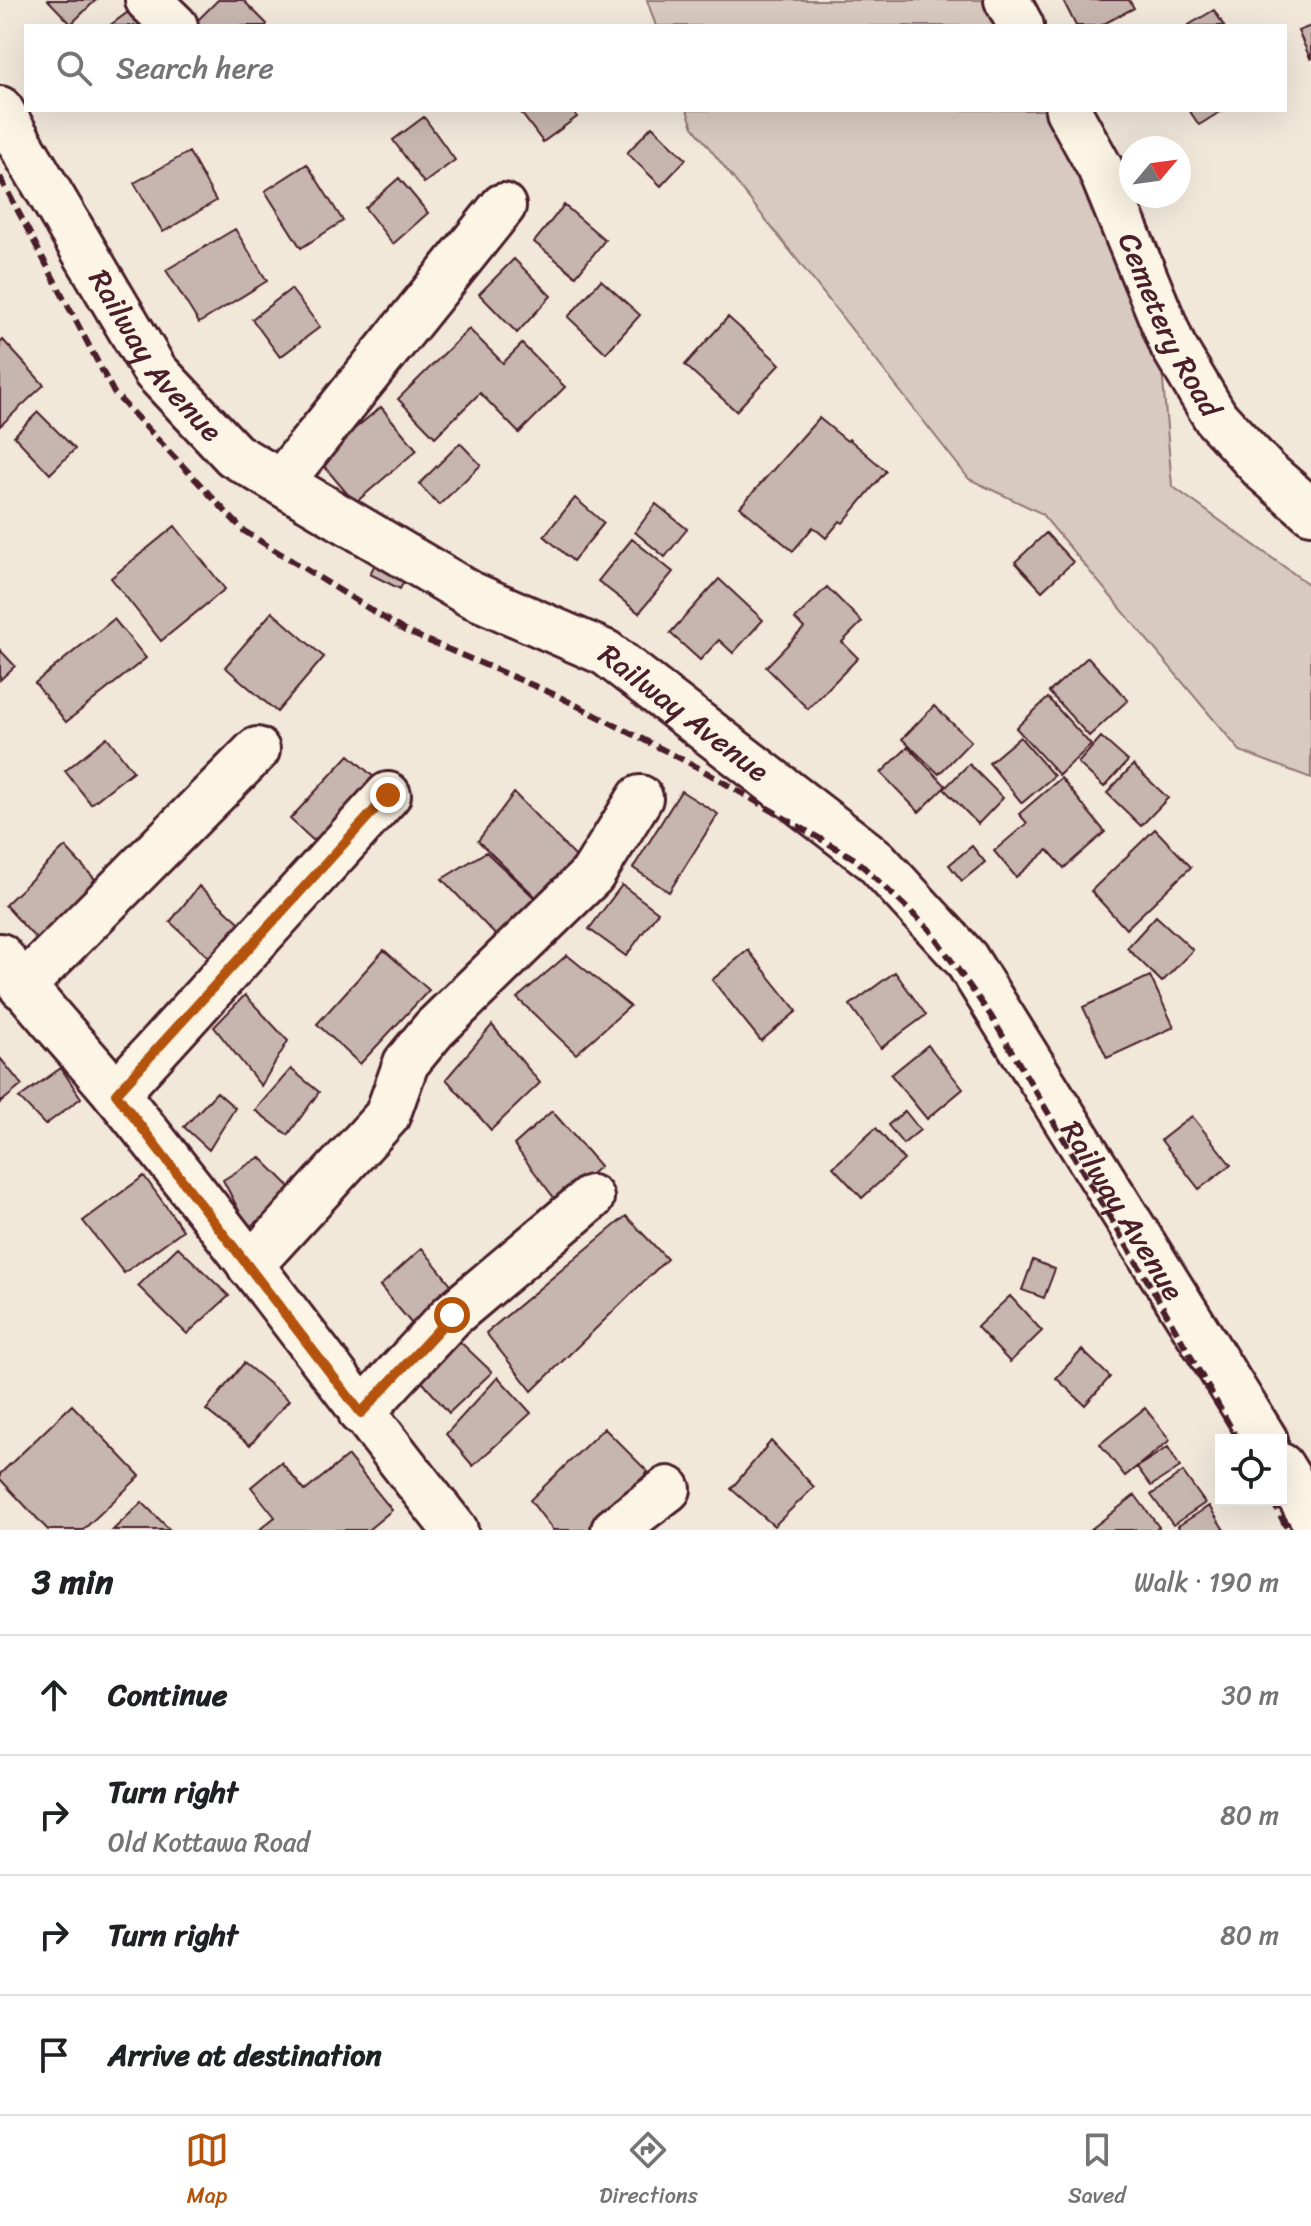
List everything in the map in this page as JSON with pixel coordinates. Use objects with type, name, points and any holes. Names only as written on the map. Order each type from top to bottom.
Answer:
[{"type":"street","points":[[148,0],[173,24]]},
{"type":"street","points":[[1007,0],[1020,24]]},
{"type":"street","name":"Railway Avenue","points":[[0,109],[155,371],[234,455],[470,594],[606,653],[875,860],[966,959],[1261,1434]]},
{"type":"street","name":"Cemetery Road","points":[[1069,112],[1100,168],[1173,346],[1216,418],[1265,471],[1311,511]]},
{"type":"street","points":[[281,482],[503,206]]},
{"type":"street","points":[[257,750],[11,972],[116,1094],[455,1530]]},
{"type":"street","points":[[116,1094],[388,795]]},
{"type":"street","points":[[250,1266],[387,1116],[406,1063],[434,1029],[592,875],[640,798]]},
{"type":"street","points":[[361,1413],[452,1315],[591,1198]]},
{"type":"street","points":[[1287,1476],[1311,1515]]},
{"type":"street","points":[[614,1530],[668,1489]]},
{"type":"shaded area","points":[[647,0],[997,0],[1015,24],[655,24]]},
{"type":"shaded area","points":[[688,112],[1067,112],[1153,264],[1172,486],[1311,586],[1311,778],[1240,751],[1041,513],[969,479],[693,127]]},
{"type":"building","points":[[48,0],[96,0],[71,24]]},
{"type":"building","points":[[218,0],[243,0],[267,24],[194,24]]},
{"type":"building","points":[[1063,0],[1129,0],[1134,8],[1104,24],[1075,24]]},
{"type":"building","points":[[135,7],[147,24],[112,24]]},
{"type":"building","points":[[1214,10],[1223,24],[1190,24]]},
{"type":"building","points":[[1311,26],[1311,60],[1298,31]]},
{"type":"building","points":[[520,112],[573,112],[577,117],[543,142]]},
{"type":"building","points":[[1190,112],[1220,112],[1199,125]]},
{"type":"building","points":[[424,117],[455,160],[424,183],[393,140]]},
{"type":"building","points":[[652,126],[686,159],[661,186],[627,153]]},
{"type":"building","points":[[189,152],[216,201],[163,232],[134,183]]},
{"type":"building","points":[[307,164],[343,221],[301,248],[265,191]]},
{"type":"building","points":[[399,178],[428,213],[393,244],[365,208]]},
{"type":"building","points":[[564,205],[605,240],[576,276],[534,242]]},
{"type":"building","points":[[235,229],[267,281],[199,323],[166,270]]},
{"type":"building","points":[[514,259],[551,296],[517,333],[479,294]]},
{"type":"building","points":[[601,280],[640,315],[606,353],[568,317]]},
{"type":"building","points":[[291,289],[320,327],[280,357],[252,319]]},
{"type":"building","points":[[728,317],[780,364],[736,411],[685,365]]},
{"type":"building","points":[[469,329],[503,363],[522,344],[565,387],[519,433],[480,393],[435,437],[398,399]]},
{"type":"building","points":[[3,340],[44,385],[0,426],[0,343]]},
{"type":"building","points":[[381,407],[417,450],[355,503],[318,459]]},
{"type":"building","points":[[38,412],[75,449],[50,474],[14,436]]},
{"type":"building","points":[[819,418],[886,471],[843,523],[840,521],[826,538],[813,527],[793,551],[740,507]]},
{"type":"building","points":[[460,443],[481,465],[439,505],[419,484]]},
{"type":"building","points":[[575,498],[604,523],[573,561],[544,536]]},
{"type":"building","points":[[656,504],[687,529],[665,557],[635,532]]},
{"type":"building","points":[[175,526],[225,589],[161,641],[111,578]]},
{"type":"building","points":[[1046,533],[1073,562],[1042,591],[1015,562]]},
{"type":"building","points":[[632,539],[673,572],[639,613],[598,581]]},
{"type":"building","points":[[382,550],[412,566],[400,589],[370,574]]},
{"type":"building","points":[[719,579],[763,620],[733,653],[719,640],[700,660],[670,633]]},
{"type":"building","points":[[827,587],[862,622],[842,642],[858,658],[808,709],[766,667],[804,628],[795,619]]},
{"type":"building","points":[[272,612],[324,657],[277,712],[225,667]]},
{"type":"building","points":[[114,619],[146,658],[66,722],[35,683]]},
{"type":"building","points":[[0,650],[15,666],[0,680]]},
{"type":"building","points":[[1088,657],[1128,700],[1089,736],[1049,692]]},
{"type":"building","points":[[1048,698],[1091,745],[1059,775],[1016,728]]},
{"type":"building","points":[[934,706],[971,741],[939,774],[902,739]]},
{"type":"building","points":[[107,737],[133,771],[91,804],[65,771]]},
{"type":"building","points":[[1020,737],[1054,776],[1022,803],[989,763]]},
{"type":"building","points":[[1101,737],[1128,761],[1104,787],[1078,763]]},
{"type":"building","points":[[908,747],[946,786],[919,812],[881,773]]},
{"type":"building","points":[[349,755],[386,788],[327,853],[290,819]]},
{"type":"building","points":[[969,764],[1003,798],[978,824],[944,789]]},
{"type":"building","points":[[1133,765],[1168,798],[1141,826],[1107,793]]},
{"type":"building","points":[[1061,778],[1105,832],[1064,868],[1048,850],[1016,877],[994,851],[1027,823],[1019,814]]},
{"type":"building","points":[[681,791],[718,814],[669,892],[633,868]]},
{"type":"building","points":[[514,793],[578,859],[542,903],[478,841]]},
{"type":"building","points":[[1155,829],[1191,867],[1126,929],[1091,891]]},
{"type":"building","points":[[972,846],[985,862],[962,881],[949,865]]},
{"type":"building","points":[[65,847],[106,891],[48,952],[5,905]]},
{"type":"building","points":[[486,852],[540,903],[503,943],[442,879]]},
{"type":"building","points":[[622,885],[658,912],[626,956],[589,929]]},
{"type":"building","points":[[199,886],[257,938],[226,973],[170,922]]},
{"type":"building","points":[[1156,916],[1193,950],[1162,982],[1127,948]]},
{"type":"building","points":[[384,950],[429,990],[360,1064],[317,1024]]},
{"type":"building","points":[[748,950],[797,1011],[761,1041],[712,980]]},
{"type":"building","points":[[567,955],[630,1006],[576,1054],[517,998]]},
{"type":"building","points":[[895,972],[926,1015],[881,1048],[850,1005]]},
{"type":"building","points":[[1150,976],[1174,1027],[1107,1058],[1083,1007]]},
{"type":"building","points":[[245,995],[288,1041],[261,1086],[214,1027]]},
{"type":"building","points":[[492,1025],[540,1083],[491,1130],[446,1079]]},
{"type":"building","points":[[928,1045],[963,1089],[927,1119],[891,1075]]},
{"type":"building","points":[[0,1058],[22,1085],[0,1103]]},
{"type":"building","points":[[61,1068],[81,1098],[45,1125],[19,1098]]},
{"type":"building","points":[[291,1069],[319,1092],[288,1135],[255,1110]]},
{"type":"building","points":[[217,1092],[235,1108],[209,1150],[184,1127]]},
{"type":"building","points":[[552,1111],[600,1166],[558,1203],[514,1145]]},
{"type":"building","points":[[905,1111],[920,1130],[903,1144],[888,1125]]},
{"type":"building","points":[[1192,1116],[1231,1165],[1199,1189],[1161,1140]]},
{"type":"building","points":[[876,1128],[904,1160],[862,1198],[833,1167]]},
{"type":"building","points":[[260,1157],[295,1192],[248,1228],[223,1180]]},
{"type":"building","points":[[144,1176],[183,1230],[124,1273],[83,1221]]},
{"type":"building","points":[[626,1216],[667,1259],[532,1391],[486,1333]]},
{"type":"building","points":[[178,1247],[229,1296],[187,1334],[138,1286]]},
{"type":"building","points":[[422,1248],[461,1297],[422,1336],[380,1286]]},
{"type":"building","points":[[1033,1260],[1055,1269],[1044,1298],[1022,1290]]},
{"type":"building","points":[[1010,1296],[1042,1331],[1010,1362],[977,1327]]},
{"type":"building","points":[[456,1338],[492,1372],[449,1413],[418,1377]]},
{"type":"building","points":[[1082,1350],[1110,1377],[1085,1405],[1056,1378]]},
{"type":"building","points":[[244,1363],[289,1400],[250,1445],[206,1410]]},
{"type":"building","points":[[498,1377],[531,1413],[473,1466],[446,1434]]},
{"type":"building","points":[[72,1405],[140,1476],[83,1530],[48,1530],[0,1479],[0,1474]]},
{"type":"building","points":[[1145,1408],[1170,1440],[1125,1476],[1100,1444]]},
{"type":"building","points":[[604,1428],[648,1472],[591,1530],[553,1530],[530,1500]]},
{"type":"building","points":[[771,1441],[814,1487],[774,1526],[731,1489]]},
{"type":"building","points":[[1168,1447],[1180,1467],[1151,1486],[1137,1467]]},
{"type":"building","points":[[348,1456],[392,1510],[368,1530],[259,1530],[275,1517],[251,1487],[281,1462],[305,1491]]},
{"type":"building","points":[[1183,1472],[1205,1503],[1173,1525],[1151,1495]]},
{"type":"building","points":[[1135,1495],[1159,1527],[1155,1530],[1090,1530]]},
{"type":"building","points":[[142,1502],[170,1530],[113,1530]]},
{"type":"building","points":[[1209,1506],[1224,1530],[1180,1530],[1178,1526]]},
{"type":"railway","points":[[0,177],[114,393],[244,531],[405,631],[558,696],[697,767],[855,859],[929,929],[991,1016],[1235,1434]]},
{"type":"railway","points":[[1275,1506],[1288,1530]]},
{"type":"route","points":[[388,795],[116,1094],[361,1413],[452,1315]]}]
